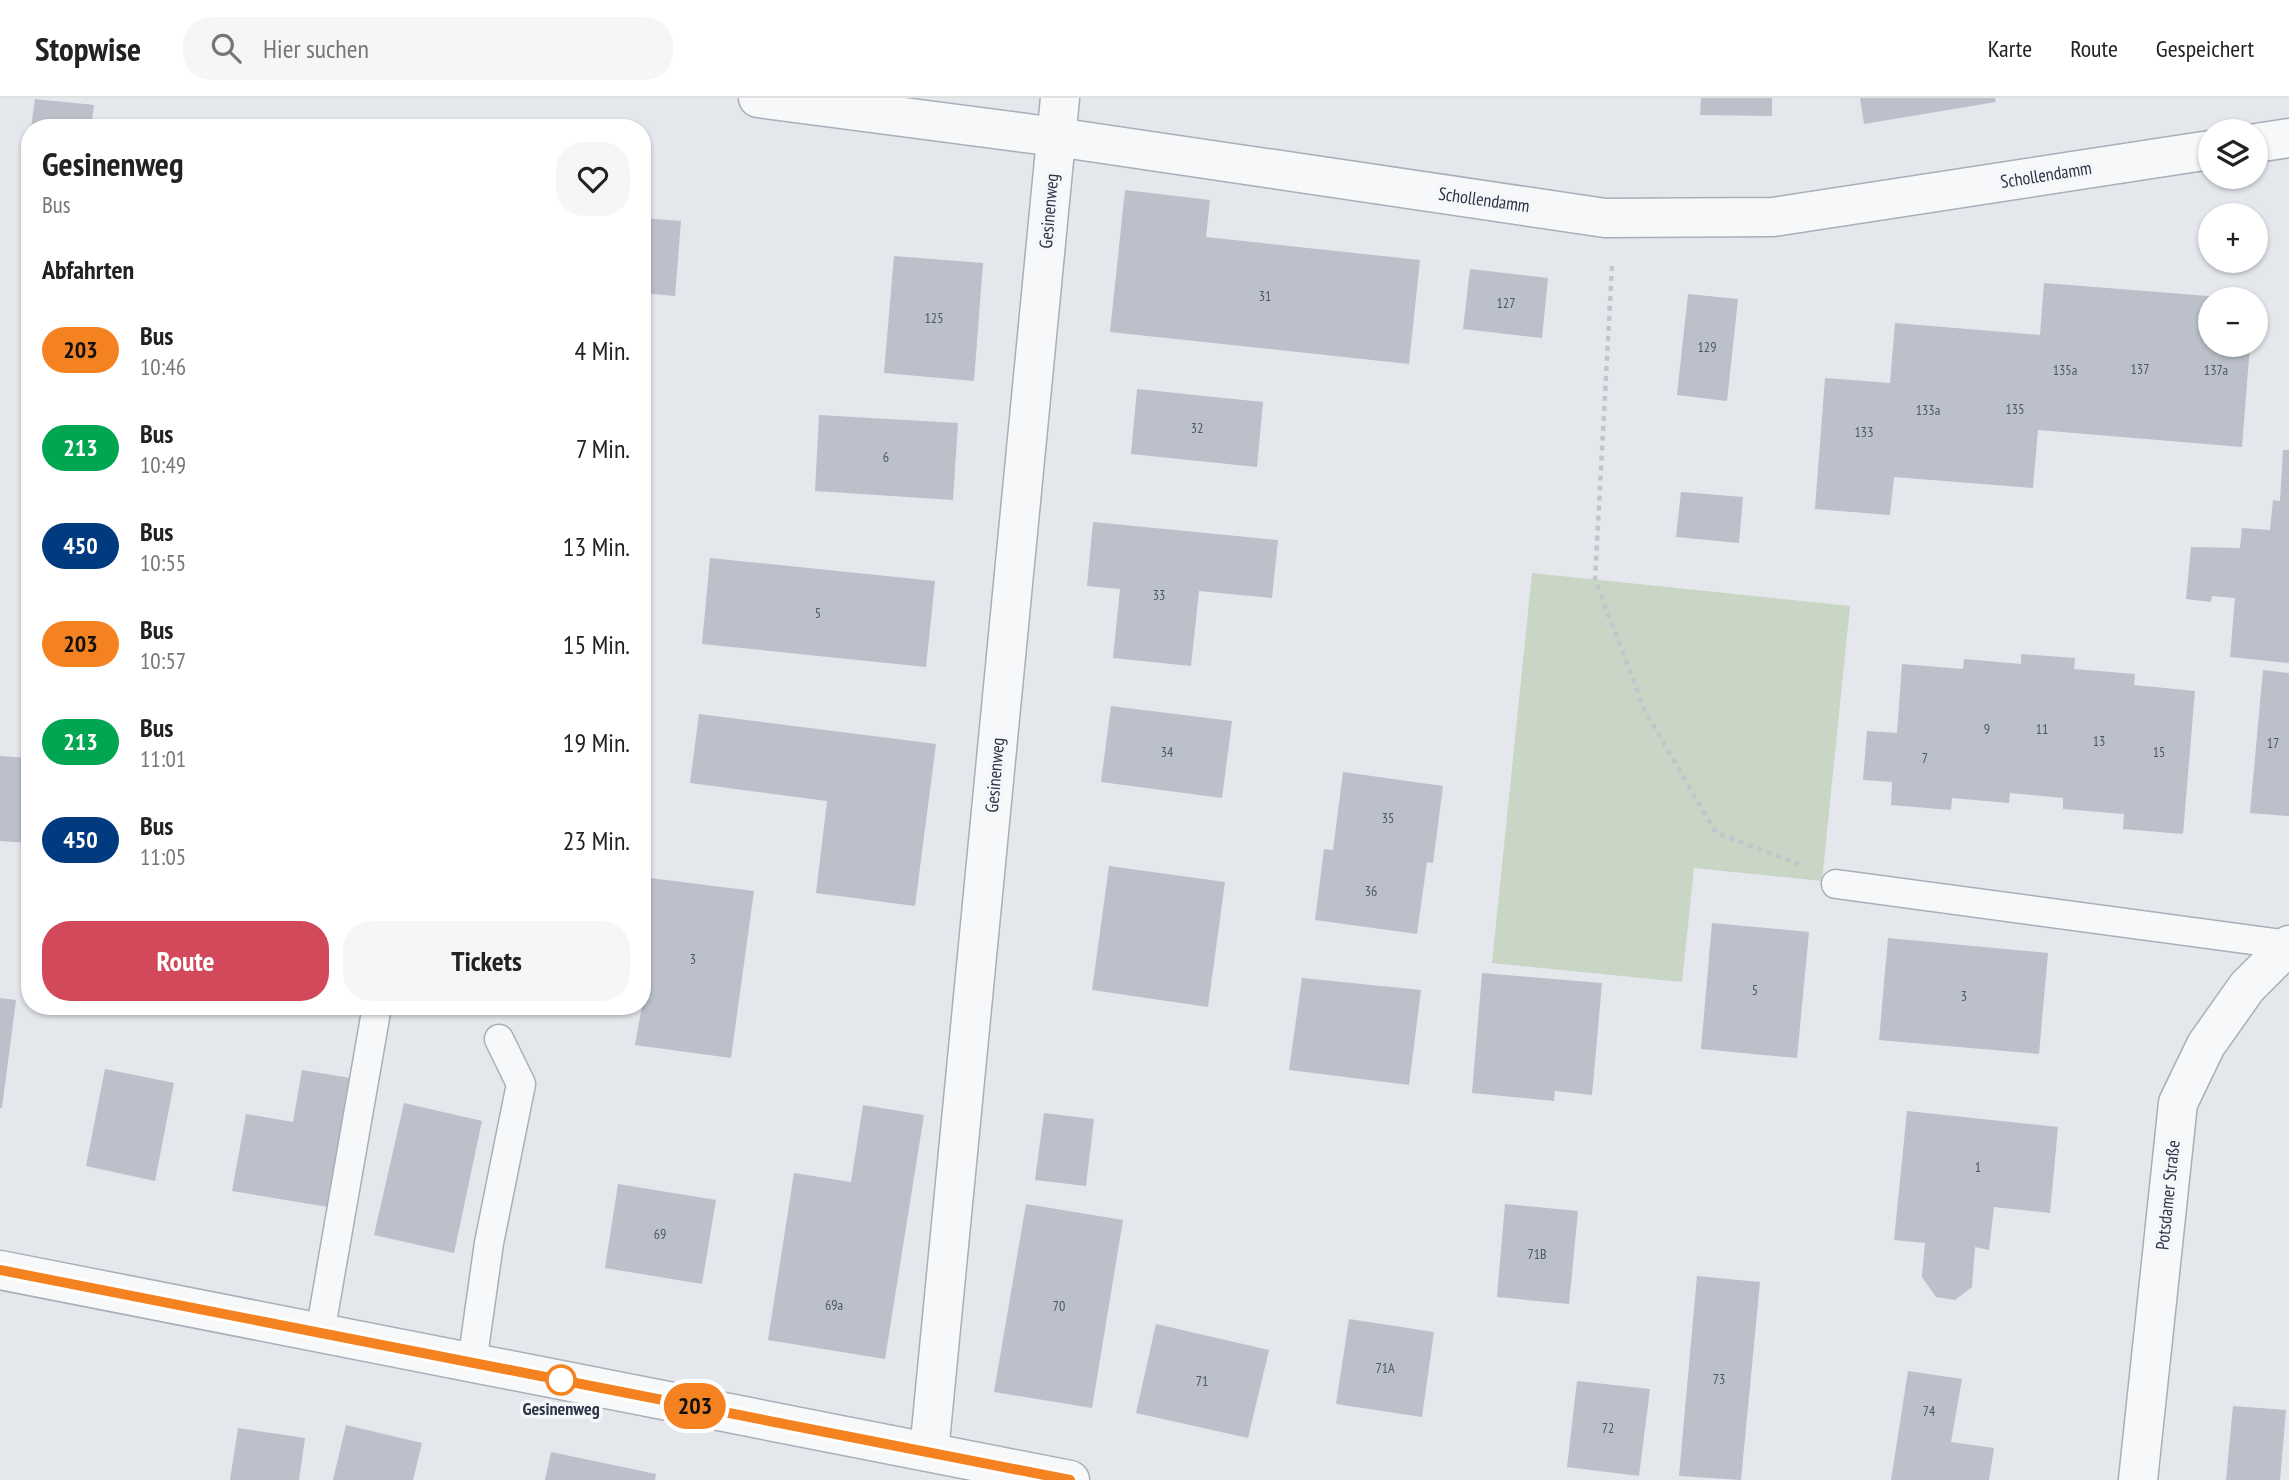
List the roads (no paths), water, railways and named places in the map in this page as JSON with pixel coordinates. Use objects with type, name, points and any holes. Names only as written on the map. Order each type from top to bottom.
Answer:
[{"type":"street","name":"Schollendamm","points":[[758,98],[1056,137],[1614,218],[1773,217],[2198,152]]},
{"type":"street","name":"Gesinenweg","points":[[929,1452],[1060,98]]},
{"type":"street","points":[[2268,141],[2289,138]]},
{"type":"street","name":"Potsdamer Straße","points":[[2138,1480],[2178,1103],[2206,1045],[2240,997],[2289,945]]},
{"type":"street","points":[[0,1270],[1070,1480]]},
{"type":"lane","points":[[1836,884],[2289,945]]},
{"type":"lane","points":[[320,1333],[375,1015]]},
{"type":"lane","points":[[472,1363],[489,1243],[521,1084],[499,1040]]},
{"type":"place","name":"Gesinenweg","points":[[561,1380]]}]
